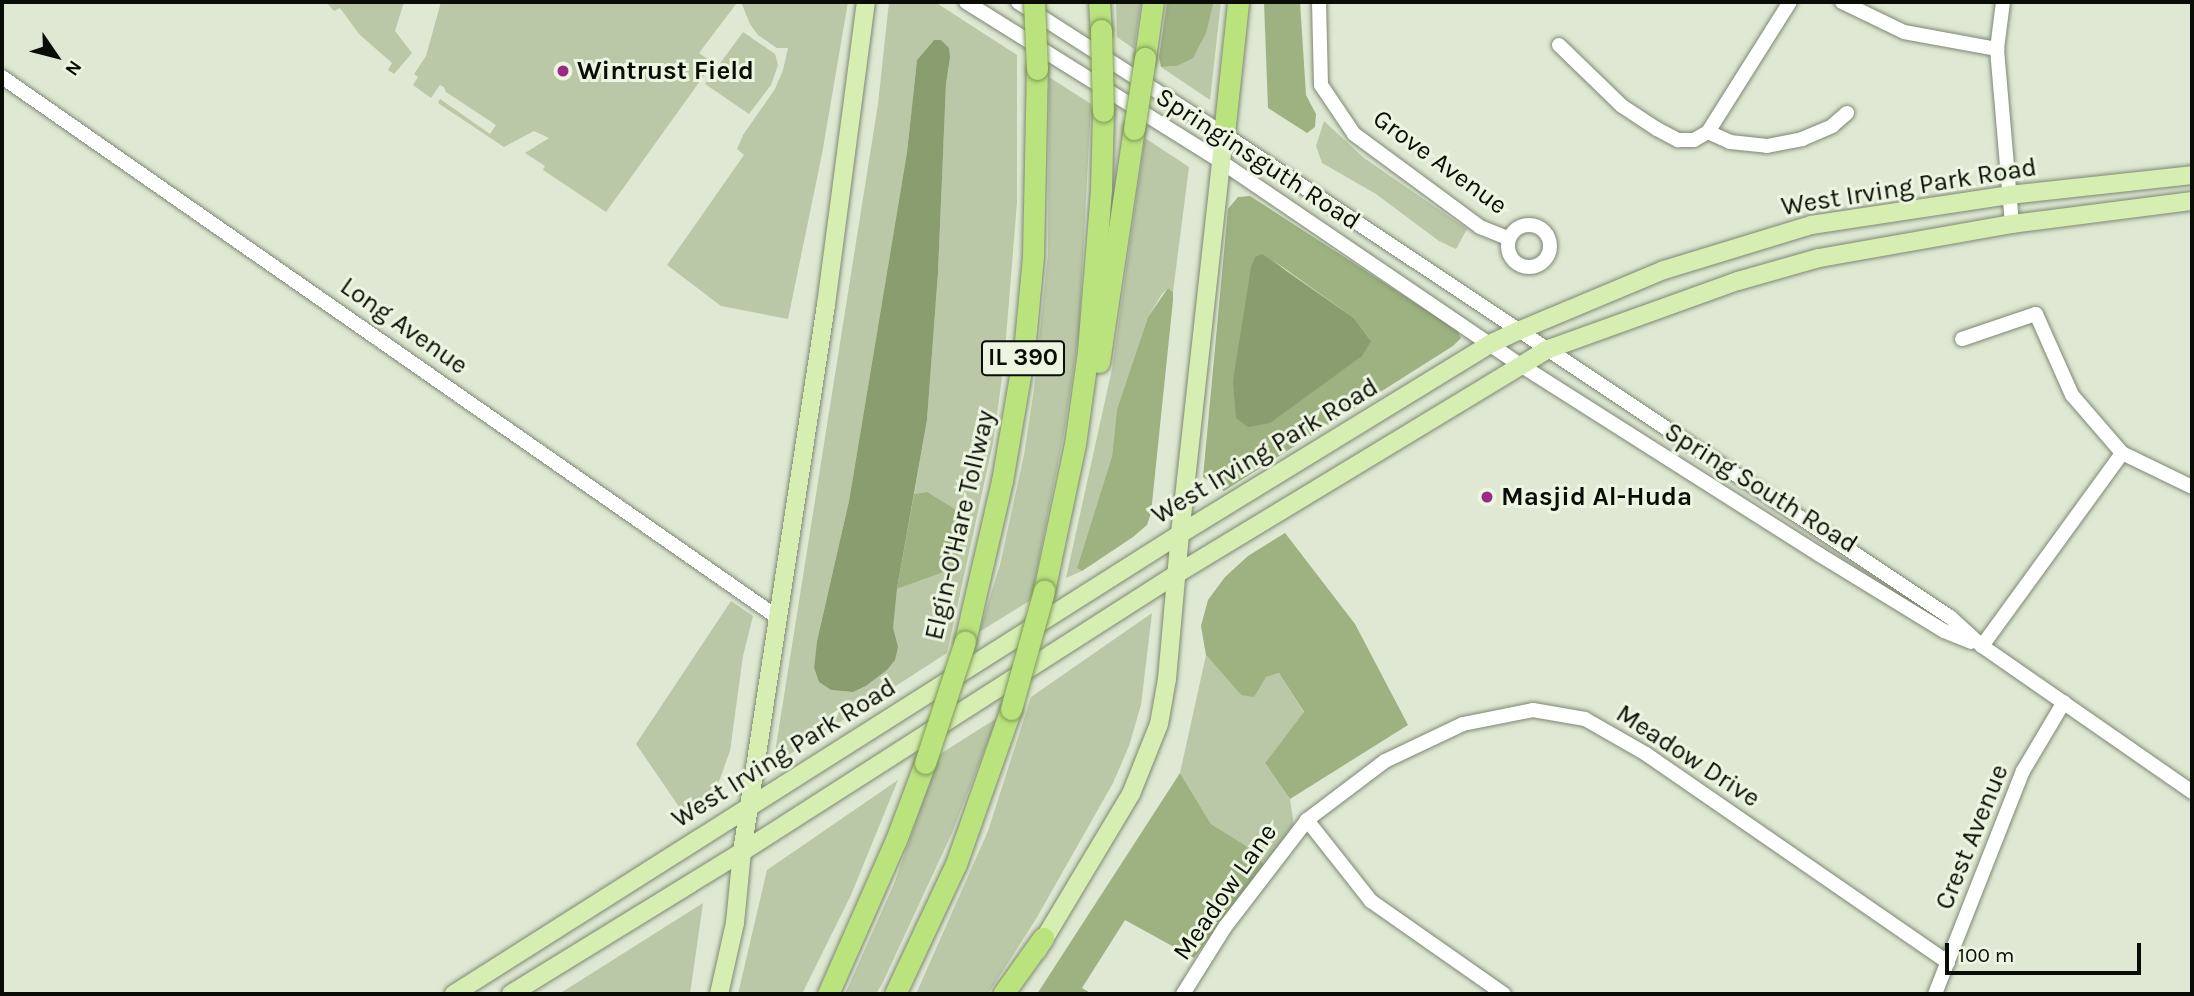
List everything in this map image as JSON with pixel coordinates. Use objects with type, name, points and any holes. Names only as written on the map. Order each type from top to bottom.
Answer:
[{"type":"highway","points":[[1020,2],[1031,65]]},
{"type":"highway","name":"Elgin-O'Hare Tollway","points":[[828,994],[890,853],[925,763],[965,641],[994,520],[1017,398],[1033,256],[1037,144],[1031,65],[1034,2]]},
{"type":"highway","name":"IL 390","points":[[895,994],[956,864],[1011,709],[1044,591],[1075,444],[1096,259],[1103,111],[1099,2]]},
{"type":"highway","points":[[1075,444],[1093,398],[1153,2]]},
{"type":"highway","points":[[1224,134],[1238,2]]},
{"type":"highway","points":[[1003,994],[1043,939]]},
{"type":"main road","points":[[719,994],[735,923],[741,852],[751,805],[777,617],[826,304],[866,2]]},
{"type":"main road","points":[[1015,994],[1043,939],[1131,794],[1146,763],[1159,724],[1167,679],[1175,575],[1224,134]]},
{"type":"main road","name":"West Irving Park Road","points":[[454,994],[1180,534],[1490,344],[1664,270],[1811,225],[2009,195],[2192,175]]},
{"type":"main road","name":"West Irving Park Road","points":[[511,994],[741,852],[1175,575],[1546,350],[1738,281],[1819,258],[2012,224],[2192,201]]},
{"type":"street","name":"Springinsguth Road","points":[[966,2],[1220,161],[1519,364]]},
{"type":"street","name":"Springinsguth Road","points":[[1020,2],[1224,134],[1546,350]]},
{"type":"street","name":"Grove Avenue","points":[[1319,2],[1321,85],[1354,134],[1480,227],[1509,239]]},
{"type":"street","points":[[1559,45],[1622,106],[1657,130],[1678,140],[1694,140],[1708,132],[1790,2]]},
{"type":"street","points":[[1842,2],[1904,32],[1997,49]]},
{"type":"street","points":[[2003,2],[1997,49],[2012,224]]},
{"type":"street","name":"Long Avenue","points":[[2,77],[777,617]]},
{"type":"street","points":[[1708,132],[1730,142],[1768,146],[1802,139],[1832,127],[1847,113]]},
{"type":"street","points":[[1962,339],[2036,314],[2072,395],[2122,453],[2192,487]]},
{"type":"street","name":"Spring South Road","points":[[1546,350],[1950,617],[1982,646],[2192,792]]},
{"type":"street","name":"Spring South Road","points":[[1519,364],[1944,631],[1982,646]]},
{"type":"street","points":[[1982,646],[2122,453]]},
{"type":"street","name":"Crest Avenue","points":[[1935,994],[2023,771],[2064,702]]},
{"type":"street","name":"Meadow Drive","points":[[1307,820],[1385,761],[1463,724],[1533,710],[1585,719],[1646,754],[1948,962]]},
{"type":"street","points":[[1307,820],[1371,901],[1504,994]]},
{"type":"street","name":"Meadow Lane","points":[[1183,994],[1226,927],[1307,820]]},
{"type":"shaded area","points":[[326,2],[404,2],[395,31],[412,53],[394,74],[388,70],[392,63],[359,34],[340,8],[334,11]]},
{"type":"shaded area","name":"Wintrust Field","points":[[441,2],[736,4],[699,53],[713,63],[606,212],[543,170],[545,166],[525,153],[549,138],[534,131],[504,147],[438,103],[440,99],[490,134],[496,125],[446,92],[444,87],[440,85],[431,98],[413,85],[418,77],[414,74],[426,56]]},
{"type":"shaded area","points":[[741,2],[848,2],[822,154],[788,319],[721,306],[667,265],[744,155],[737,149],[743,135],[775,89],[783,70],[788,48],[777,48],[758,35]]},
{"type":"shaded area","points":[[889,2],[935,2],[1017,55],[1017,202],[1004,363],[993,443],[947,653],[773,765],[878,104]],"holes":[[[934,40],[941,40],[950,58],[946,84],[938,273],[927,420],[914,494],[927,492],[955,568],[897,589],[887,670],[853,692],[831,690],[819,682],[814,668],[817,641],[849,501],[907,152],[917,60]]]},
{"type":"shaded area","points":[[1116,2],[1141,2],[1134,49],[1117,37]]},
{"type":"shaded area","points":[[1167,2],[1213,4],[1206,33],[1193,58],[1177,66],[1161,67],[1159,57]]},
{"type":"shaded area","points":[[1213,2],[1221,2],[1210,100],[1161,67],[1177,66]]},
{"type":"shaded area","points":[[1264,2],[1300,2],[1306,95],[1316,114],[1315,127],[1307,133],[1268,108]]},
{"type":"shaded area","points":[[743,32],[775,54],[778,65],[771,85],[749,114],[705,84]]},
{"type":"shaded area","points":[[934,40],[941,40],[949,48],[950,58],[946,84],[938,273],[927,420],[897,589],[893,628],[898,647],[895,660],[887,670],[866,686],[853,692],[831,690],[819,682],[814,668],[817,641],[849,501],[907,152],[917,60]]},
{"type":"shaded area","points":[[1049,77],[1091,104],[1079,333],[1064,433],[1031,600],[979,632],[1000,565],[1024,455],[1034,389],[1048,254]]},
{"type":"shaded area","points":[[1324,121],[1364,158],[1467,229],[1456,249],[1439,241],[1376,194],[1322,163],[1316,146]]},
{"type":"shaded area","points":[[1145,138],[1189,167],[1173,292],[1168,288],[1162,294],[1148,317],[1117,409],[1112,456],[1077,568],[1082,571],[1066,578],[1112,369]]},
{"type":"shaded area","points":[[1250,196],[1457,330],[1461,338],[1453,346],[1224,491],[1203,477],[1228,209],[1238,197]],"holes":[[[1274,261],[1354,318],[1371,341]]]},
{"type":"shaded area","points":[[1262,254],[1354,318],[1371,341],[1362,356],[1270,423],[1248,427],[1236,418],[1233,381],[1251,267],[1255,257]]},
{"type":"shaded area","points":[[1168,288],[1173,292],[1173,300],[1151,513],[1147,525],[1133,537],[1082,571],[1077,568],[1112,456],[1117,409],[1148,317]]},
{"type":"shaded area","points":[[927,492],[961,513],[964,529],[955,568],[897,589],[914,494]]},
{"type":"shaded area","points":[[1285,533],[1355,624],[1408,725],[1290,799],[1265,763],[1304,712],[1279,673],[1266,677],[1254,697],[1241,695],[1206,655],[1201,626],[1208,600],[1225,577],[1248,556]]},
{"type":"shaded area","points":[[731,601],[753,616],[743,656],[730,751],[717,787],[684,814],[636,744]]},
{"type":"shaded area","points":[[1152,613],[1141,705],[1129,746],[1113,783],[1036,919],[988,994],[916,994],[988,831],[1031,697]]},
{"type":"shaded area","points":[[1206,655],[1241,695],[1266,677],[1279,673],[1304,713],[1265,763],[1290,799],[1294,826],[1265,865],[1245,845],[1211,824],[1180,773]]},
{"type":"shaded area","points":[[997,718],[952,833],[882,984],[876,994],[845,994],[894,884],[940,754]]},
{"type":"shaded area","points":[[1180,773],[1211,824],[1245,845],[1265,865],[1194,958],[1125,920],[1082,988],[1092,994],[1037,994]]},
{"type":"shaded area","points":[[898,780],[851,895],[802,994],[738,994],[767,870]]},
{"type":"shaded area","points":[[703,903],[690,994],[559,994]]},
{"type":"place","name":"Wintrust Field","points":[[563,71]]},
{"type":"place","name":"Masjid Al-Huda","points":[[1487,497]]}]
